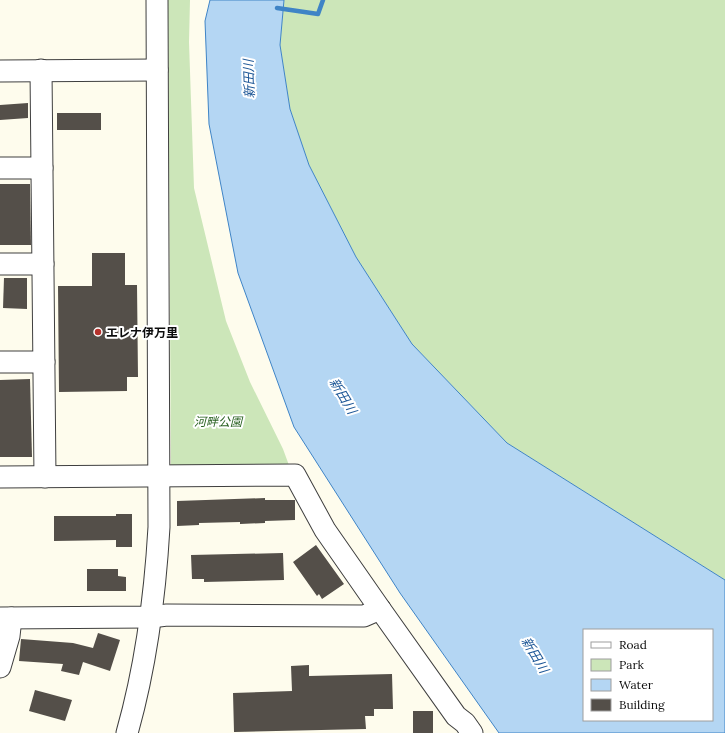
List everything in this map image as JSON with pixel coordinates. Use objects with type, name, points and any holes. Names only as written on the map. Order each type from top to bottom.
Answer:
[{"type":"street","points":[[127,733],[143,668],[151,617],[159,527],[157,0]]},
{"type":"street","points":[[41,70],[45,477]]},
{"type":"street","points":[[0,71],[157,70]]},
{"type":"street","points":[[0,168],[42,168]]},
{"type":"street","points":[[0,264],[43,264]]},
{"type":"street","points":[[0,362],[44,362]]},
{"type":"street","points":[[0,477],[295,475],[326,530],[380,609],[454,724],[465,723],[472,733]]},
{"type":"street","points":[[0,667],[9,636],[5,618],[151,617],[167,615],[364,616],[380,609]]},
{"type":"green space","name":"河畔公園","points":[[168,0],[190,0],[189,42],[194,188],[226,321],[250,382],[283,449],[290,468],[171,469]]},
{"type":"green space","points":[[284,0],[725,0],[725,580],[507,443],[412,344],[356,257],[309,165],[290,109],[280,45]]},
{"type":"water","name":"新田川","points":[[210,0],[284,0],[280,45],[290,109],[309,165],[356,257],[412,344],[507,443],[725,580],[725,733],[499,733],[400,593],[294,427],[238,273],[209,124],[205,21]]},
{"type":"building","points":[[28,103],[28,118],[0,120],[0,105]]},
{"type":"building","points":[[57,113],[101,113],[101,130],[57,130]]},
{"type":"building","points":[[0,184],[30,184],[31,245],[0,245]]},
{"type":"building","points":[[92,253],[125,253],[125,285],[137,285],[138,377],[127,377],[127,391],[59,392],[58,286],[92,286]]},
{"type":"building","points":[[4,278],[27,278],[27,309],[3,308]]},
{"type":"building","points":[[30,379],[32,457],[0,457],[0,380]]},
{"type":"building","points":[[265,498],[265,500],[295,500],[295,520],[240,524],[240,522],[199,523],[199,525],[177,526],[177,501]]},
{"type":"building","points":[[116,514],[132,514],[132,547],[116,547],[116,540],[54,541],[54,516],[116,516]]},
{"type":"building","points":[[316,545],[344,584],[322,599],[319,594],[317,596],[293,562]]},
{"type":"building","points":[[283,553],[284,580],[204,582],[204,579],[192,579],[191,555]]},
{"type":"building","points":[[87,569],[118,569],[118,576],[126,577],[126,591],[87,591]]},
{"type":"building","points":[[98,633],[120,640],[110,671],[83,662],[79,675],[61,671],[63,664],[19,661],[21,639],[73,643],[93,648]]},
{"type":"building","points":[[309,665],[309,676],[392,674],[393,709],[374,709],[374,716],[365,716],[366,729],[234,732],[233,693],[292,691],[291,666]]},
{"type":"building","points":[[35,690],[72,700],[65,721],[29,711]]},
{"type":"building","points":[[413,711],[433,711],[433,733],[413,733]]},
{"type":"waterway","points":[[277,8],[318,14],[323,0]]},
{"type":"place","name":"エレナ伊万里","points":[[98,332]]}]
